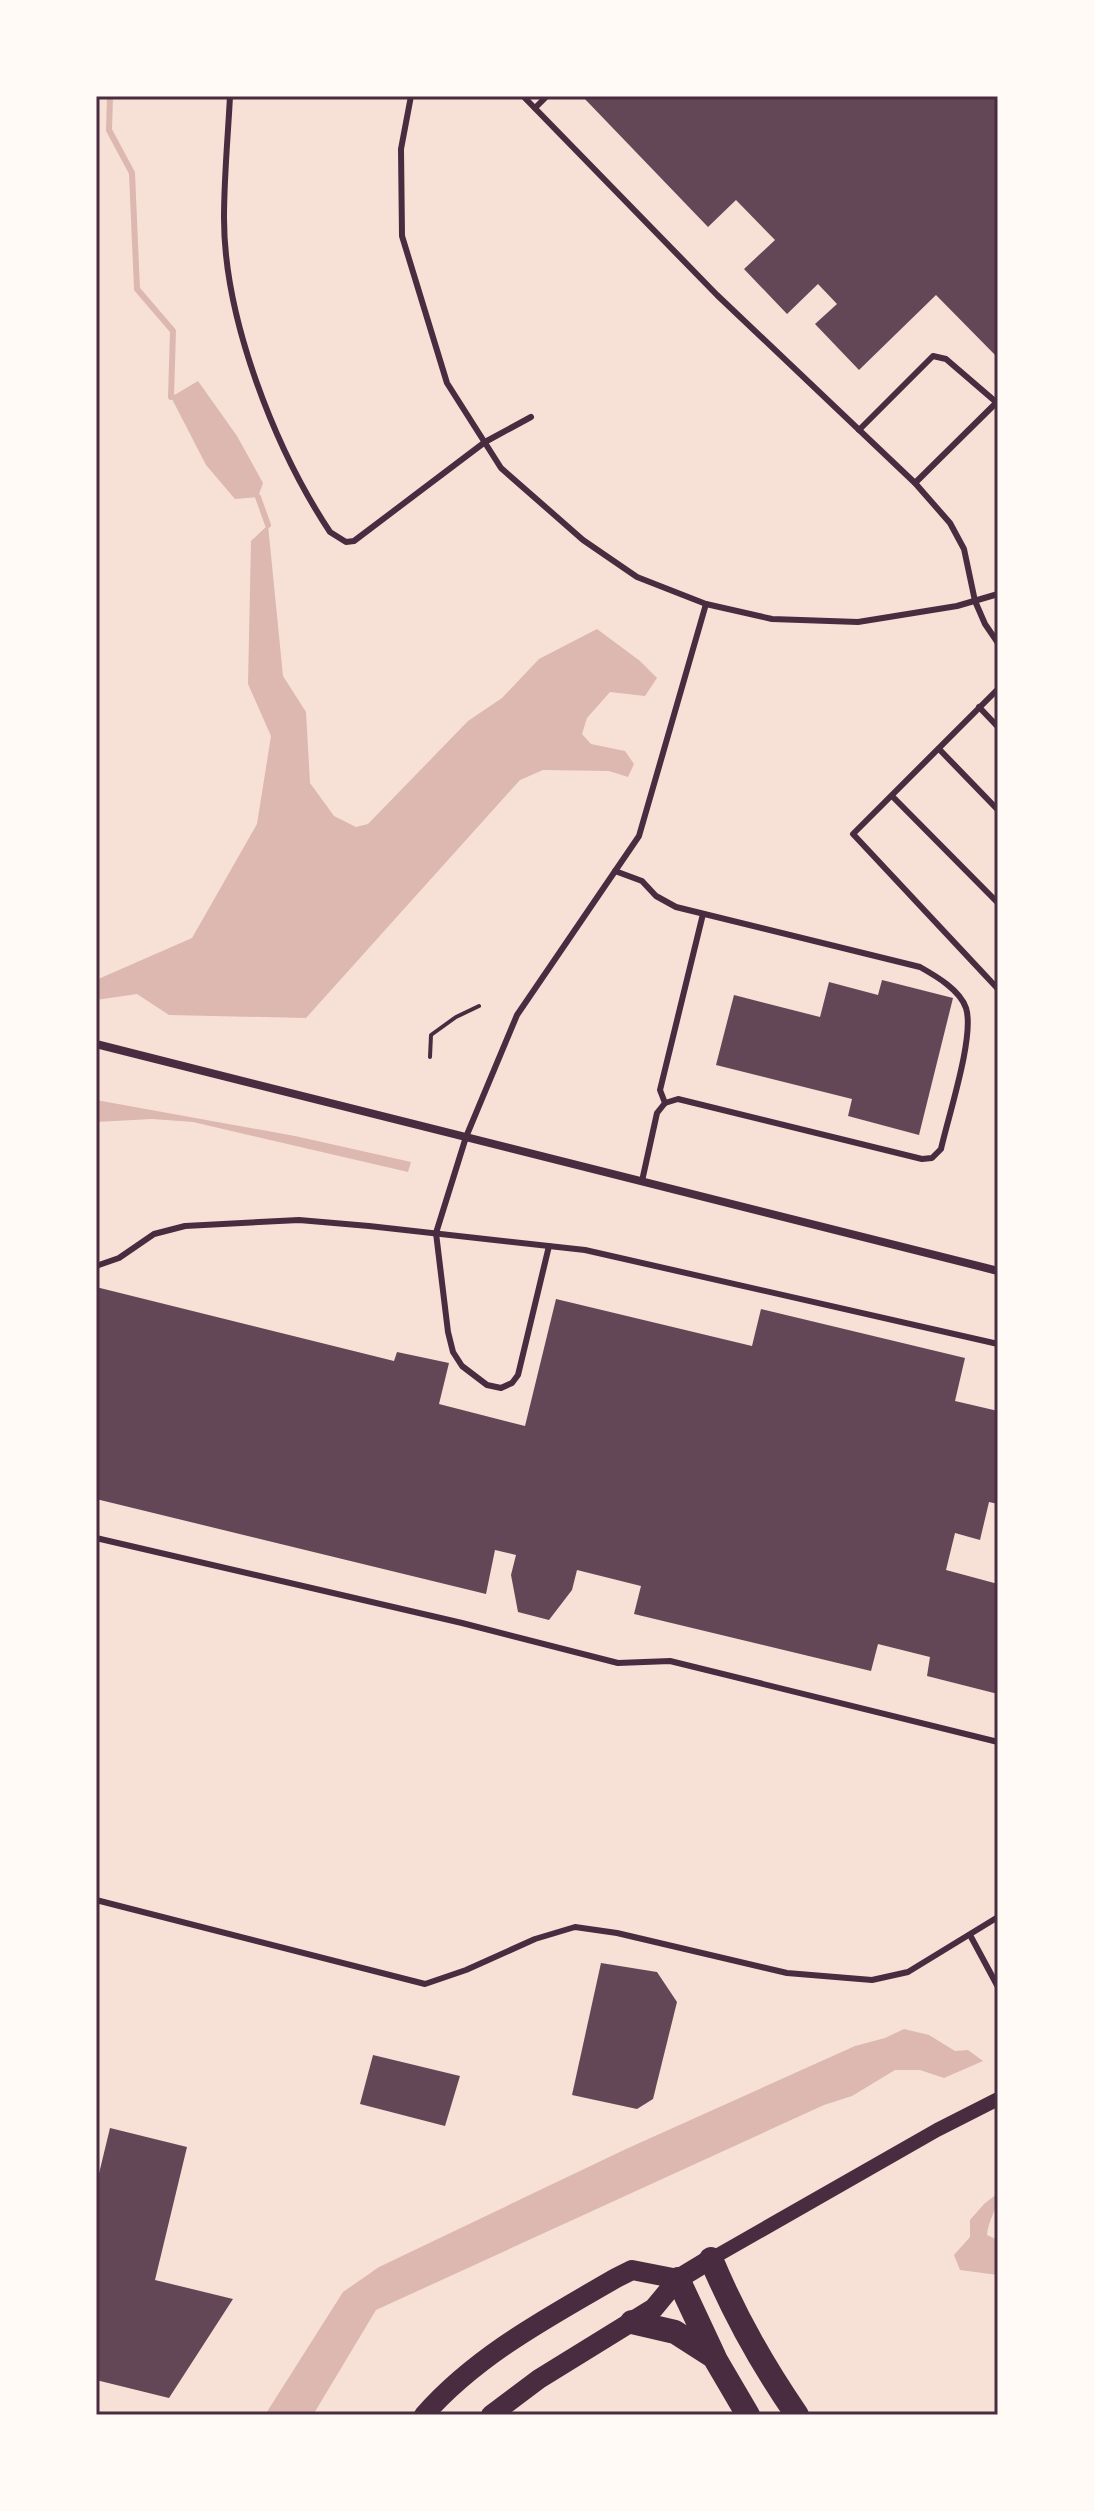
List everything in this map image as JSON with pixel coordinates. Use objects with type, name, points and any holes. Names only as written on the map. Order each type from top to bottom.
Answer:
[{"type":"highway","points":[[711,2259],[758,2355],[797,2415]]},
{"type":"highway","points":[[678,2279],[714,2357],[748,2415]]},
{"type":"highway","points":[[632,2322],[675,2332],[714,2357]]},
{"type":"main road","points":[[491,2415],[539,2379],[654,2308],[678,2279],[711,2259]]},
{"type":"main road","points":[[424,2415],[456,2382],[517,2335],[616,2278],[632,2270],[678,2279]]},
{"type":"street","points":[[96,1044],[998,1271]]},
{"type":"street","points":[[711,2259],[937,2130],[998,2099]]},
{"type":"lane","points":[[230,96],[224,220],[233,306],[272,426],[330,532],[346,542],[354,541],[485,442],[531,417]]},
{"type":"lane","points":[[411,96],[401,149],[402,236],[447,383],[501,468],[583,540],[637,577],[706,604],[772,619],[858,622],[957,606],[998,594]]},
{"type":"lane","points":[[523,96],[717,295],[915,483],[950,523],[964,549],[975,601],[998,643]]},
{"type":"lane","points":[[535,108],[547,96]]},
{"type":"lane","points":[[859,430],[933,356],[946,359],[997,402],[915,483]]},
{"type":"lane","points":[[549,1246],[518,1375],[512,1383],[501,1388],[487,1385],[462,1366],[453,1352],[436,1233],[466,1137],[517,1015],[639,836],[706,604]]},
{"type":"lane","points":[[998,689],[853,834],[998,989]]},
{"type":"lane","points":[[979,707],[998,727]]},
{"type":"lane","points":[[939,749],[998,810]]},
{"type":"lane","points":[[892,796],[998,903]]},
{"type":"lane","points":[[615,871],[642,881],[656,896],[676,907],[920,967],[942,980],[966,1005],[969,1027],[941,1149],[932,1158],[922,1159],[678,1099],[665,1103],[657,1113],[642,1181]]},
{"type":"lane","points":[[665,1103],[660,1090],[703,914]]},
{"type":"lane","points":[[96,1266],[119,1258],[154,1234],[185,1226],[299,1220],[585,1250],[998,1344]]},
{"type":"lane","points":[[96,1538],[484,1628],[618,1663],[670,1661],[998,1742]]},
{"type":"lane","points":[[96,1900],[425,1984],[466,1970],[535,1939],[575,1927],[617,1933],[787,1973],[872,1980],[908,1972],[998,1917]]},
{"type":"lane","points":[[970,1935],[998,1987]]},
{"type":"path","points":[[430,1057],[431,1035],[456,1017],[479,1006]]},
{"type":"shaded area","points":[[198,381],[237,436],[263,483],[258,497],[235,499],[206,465],[171,397]]},
{"type":"shaded area","points":[[268,525],[283,676],[306,712],[310,783],[334,816],[356,827],[368,824],[468,721],[502,698],[539,659],[597,629],[640,661],[657,678],[645,696],[610,692],[587,718],[582,734],[591,744],[625,751],[634,764],[628,777],[609,771],[543,770],[520,780],[306,1018],[169,1015],[137,994],[96,1000],[96,980],[192,938],[257,824],[271,736],[248,684],[251,541]]},
{"type":"shaded area","points":[[96,1100],[295,1136],[411,1162],[408,1172],[193,1122],[152,1119],[96,1122]]},
{"type":"shaded area","points":[[904,2029],[929,2035],[955,2051],[968,2050],[983,2061],[944,2078],[920,2070],[895,2070],[852,2096],[824,2105],[376,2310],[313,2415],[265,2415],[343,2292],[379,2267],[626,2149],[855,2046]]},
{"type":"shaded area","points":[[998,2193],[987,2235],[998,2240],[998,2275],[960,2270],[954,2255],[970,2237],[970,2220]]},
{"type":"building","points":[[582,96],[998,96],[998,358],[936,295],[859,370],[815,324],[837,304],[818,284],[787,314],[744,269],[775,240],[736,200],[708,227]]},
{"type":"building","points":[[882,980],[953,998],[919,1135],[848,1116],[852,1099],[716,1065],[734,995],[820,1017],[829,982],[878,995]]},
{"type":"building","points":[[96,1287],[394,1361],[397,1352],[449,1363],[439,1404],[525,1426],[556,1299],[752,1346],[761,1309],[965,1358],[955,1401],[998,1411],[998,1504],[989,1502],[980,1540],[955,1533],[946,1570],[998,1584],[998,1694],[927,1676],[930,1657],[878,1644],[871,1671],[634,1614],[641,1586],[577,1570],[572,1590],[549,1620],[518,1612],[511,1575],[516,1555],[495,1550],[486,1594],[96,1499]]},
{"type":"building","points":[[601,1963],[657,1972],[677,2002],[653,2099],[637,2109],[572,2095]]},
{"type":"building","points":[[373,2055],[460,2076],[445,2126],[360,2104]]},
{"type":"building","points":[[110,2128],[187,2147],[155,2280],[233,2299],[169,2398],[96,2380],[96,2186]]},
{"type":"waterway","points":[[110,96],[109,130],[132,173],[137,289],[173,331],[171,397]]},
{"type":"waterway","points":[[258,497],[268,525]]}]
